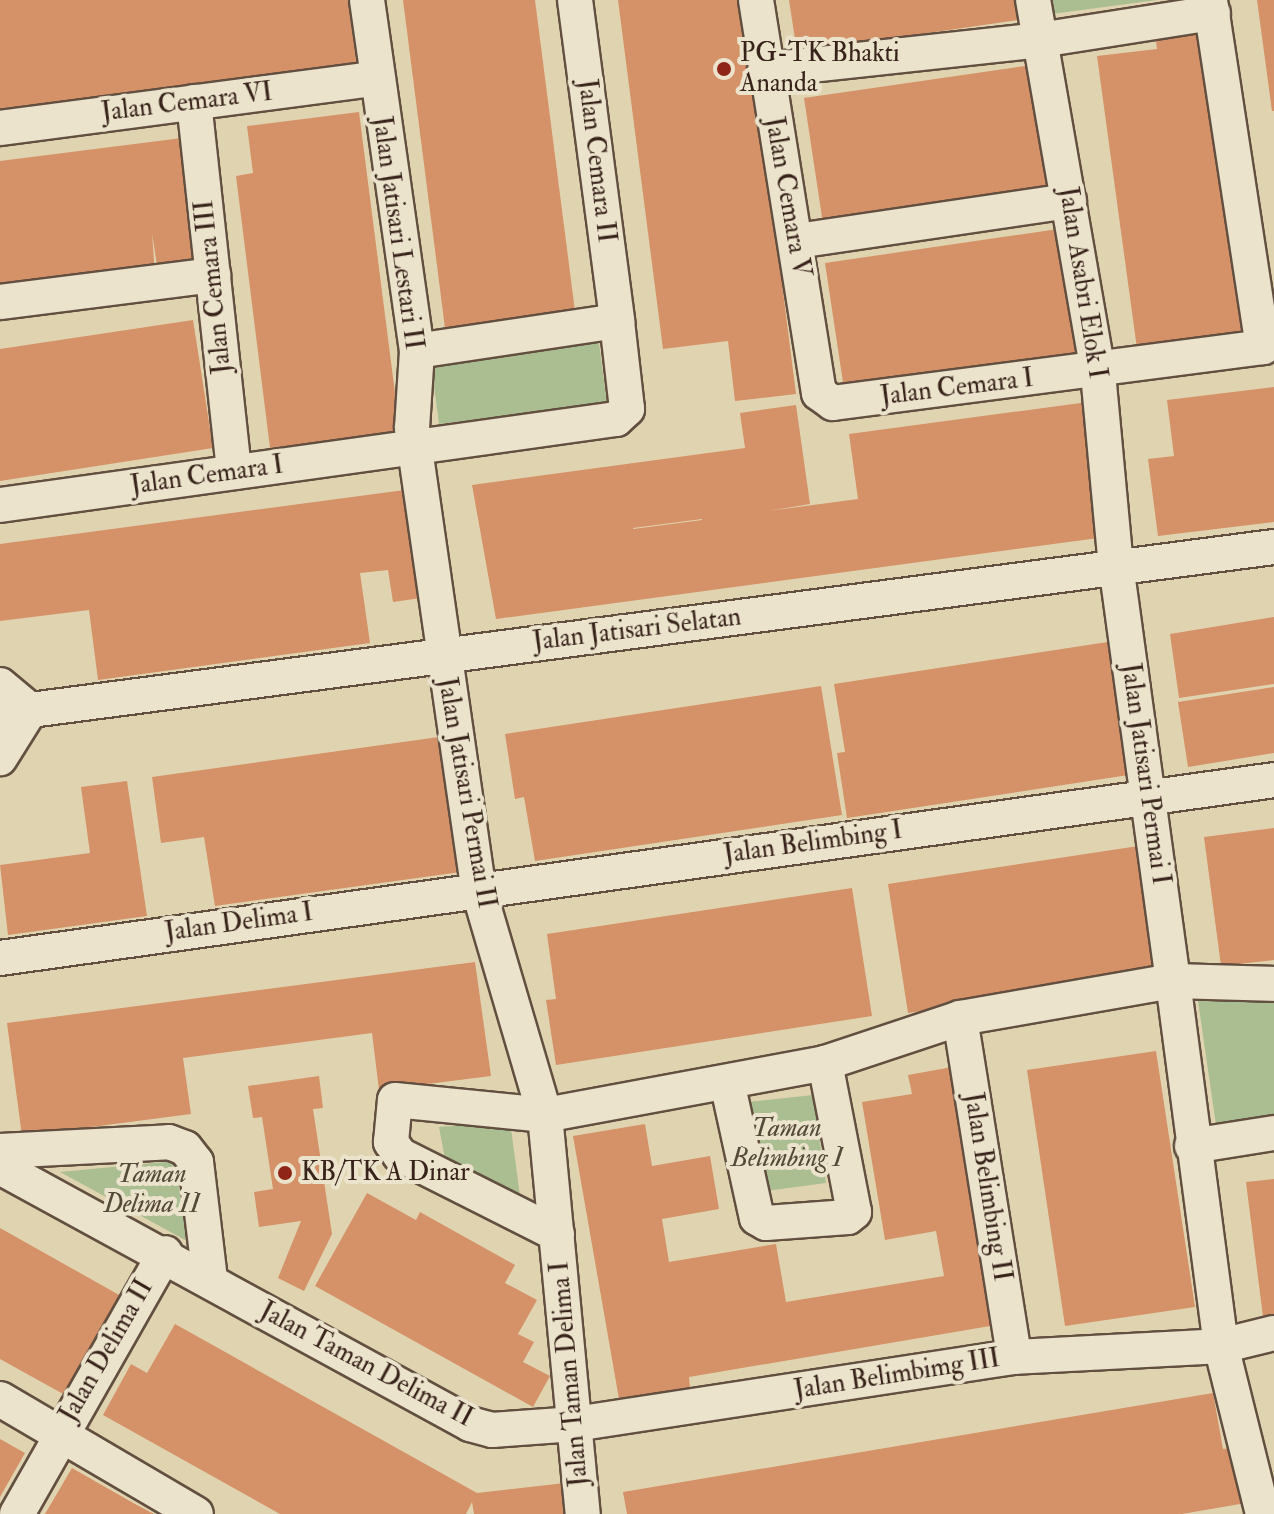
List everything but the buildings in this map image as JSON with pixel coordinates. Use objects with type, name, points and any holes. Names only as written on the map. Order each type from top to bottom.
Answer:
[{"type":"street","name":"Jalan Jatisari Lestari II","points":[[367,0],[374,79],[417,351],[414,444],[442,656]]},
{"type":"street","name":"Jalan Cemara II","points":[[414,444],[623,415],[627,409],[575,0]]},
{"type":"street","name":"Jalan Cemara V","points":[[756,0],[819,393]]},
{"type":"street","name":"Jalan Asabri Elok I","points":[[1033,0],[1098,372],[1116,567]]},
{"type":"street","points":[[765,70],[1040,40],[1212,6],[1261,259],[1268,346]]},
{"type":"street","name":"Jalan Cemara VI","points":[[0,128],[374,79]]},
{"type":"street","name":"Jalan Cemara III","points":[[194,102],[234,472]]},
{"type":"street","points":[[797,241],[1069,201]]},
{"type":"street","points":[[0,302],[213,275]]},
{"type":"street","points":[[417,351],[617,321]]},
{"type":"street","name":"Jalan Cemara I","points":[[819,393],[833,403],[1098,372],[1268,346]]},
{"type":"street","name":"Jalan Cemara I","points":[[0,505],[414,444]]},
{"type":"street","name":"Jalan Jatisari Selatan","points":[[15,712],[1274,547]]},
{"type":"street","name":"Jalan Jatisari Permai I","points":[[1116,567],[1221,1346],[1263,1514]]},
{"type":"street","name":"Jalan Jatisari Permai II","points":[[442,656],[478,888],[545,1115]]},
{"type":"street","points":[[0,685],[15,712],[0,758]]},
{"type":"street","name":"Jalan Belimbing I","points":[[478,888],[1274,780]]},
{"type":"street","name":"Jalan Delima I","points":[[0,958],[478,888]]},
{"type":"street","points":[[545,1115],[825,1063],[960,1018],[1173,981],[1274,984]]},
{"type":"street","name":"Jalan Belimbing II","points":[[960,1018],[1014,1357]]},
{"type":"street","points":[[727,1082],[757,1218],[766,1223],[848,1217],[854,1212],[825,1063]]},
{"type":"street","name":"Jalan Taman Delima I","points":[[557,1234],[400,1155],[391,1142],[393,1104],[399,1098],[545,1115],[557,1234],[583,1514]]},
{"type":"street","points":[[1192,1146],[1274,1133]]},
{"type":"street","points":[[0,1151],[169,1142],[185,1148],[196,1162],[210,1280]]},
{"type":"street","name":"Jalan Taman Delima II","points":[[0,1167],[165,1253],[470,1424],[492,1430],[575,1424]]},
{"type":"street","name":"Jalan Delima II","points":[[165,1253],[57,1436],[196,1514]]},
{"type":"street","name":"Jalan Belimbimg III","points":[[575,1424],[1014,1357],[1221,1346],[1274,1333]]},
{"type":"street","points":[[0,1399],[57,1436],[17,1514]]},
{"type":"green space","points":[[1050,0],[1157,0],[1052,14]]},
{"type":"green space","points":[[599,343],[607,404],[439,424],[431,363]]},
{"type":"green space","points":[[1274,990],[1274,1116],[1216,1125],[1198,1001]]},
{"type":"green space","name":"Taman Belimbing I","points":[[813,1095],[826,1183],[766,1191],[748,1102]]},
{"type":"green space","points":[[510,1121],[520,1196],[448,1175],[439,1127]]},
{"type":"green space","name":"Taman Delima II","points":[[175,1161],[187,1241],[60,1172]]},
{"type":"place","name":"PG-TK Bhakti Ananda","points":[[724,69]]},
{"type":"place","name":"KB/TK A Dinar","points":[[285,1173]]}]
